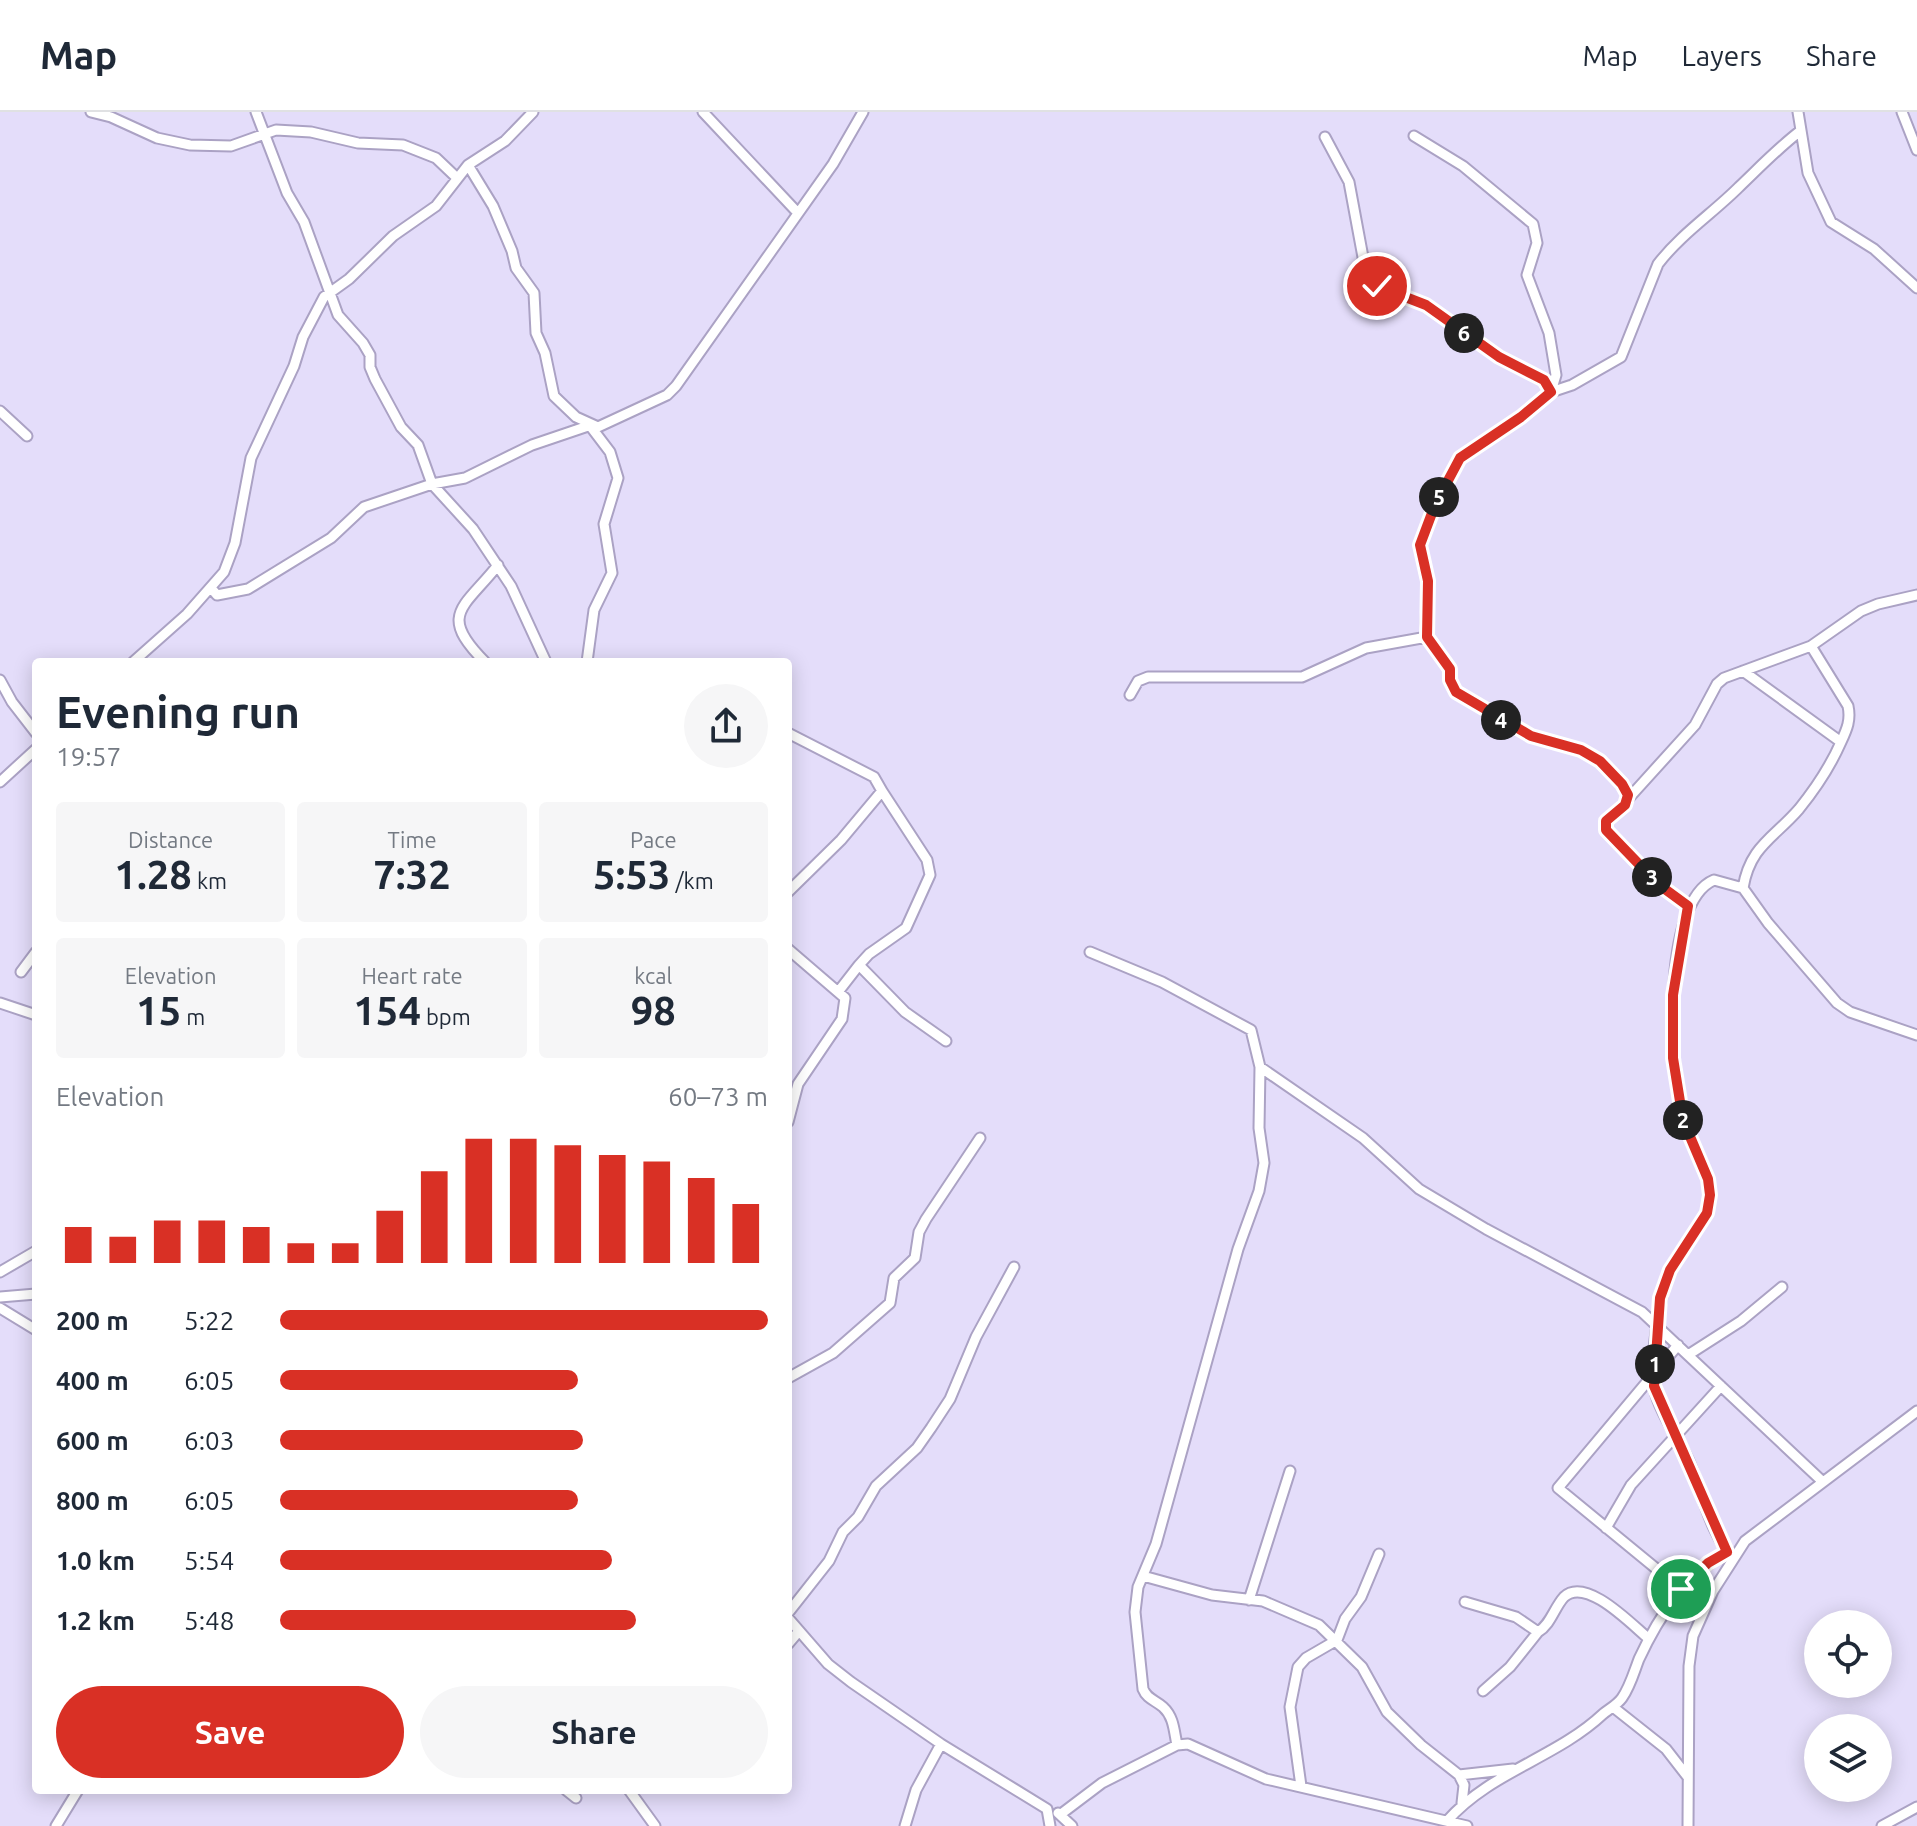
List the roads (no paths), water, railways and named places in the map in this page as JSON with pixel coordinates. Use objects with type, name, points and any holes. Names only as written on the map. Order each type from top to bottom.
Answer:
[{"type":"street","points":[[91,112],[111,117],[157,138],[190,145],[231,146],[264,133],[293,130],[358,143],[403,145],[419,148],[436,158],[457,178]]},
{"type":"street","points":[[256,112],[287,193],[304,222],[343,324],[359,337],[370,355],[370,367],[375,379],[401,427],[418,445],[432,484],[465,519],[498,565],[544,658]]},
{"type":"street","points":[[138,658],[187,614],[224,572],[235,543],[251,458],[294,366],[303,337],[324,297],[393,236],[436,206],[468,165],[505,141],[533,112]]},
{"type":"street","points":[[703,112],[797,212]]},
{"type":"street","points":[[468,165],[493,206],[516,268],[537,299],[536,333],[545,353],[554,396],[576,417],[598,427],[667,395],[676,386],[833,164],[863,112]]},
{"type":"street","points":[[1798,112],[1808,173],[1831,222],[1874,249],[1917,288]]},
{"type":"street","points":[[1902,112],[1917,150]]},
{"type":"street","points":[[1628,799],[1622,784],[1600,761],[1581,750],[1531,736],[1456,692],[1450,680],[1450,669],[1427,637],[1428,581],[1420,545],[1435,505],[1460,458],[1521,417],[1551,392],[1572,385],[1621,357],[1658,264],[1668,251],[1740,186],[1770,154],[1799,132]]},
{"type":"street","points":[[1414,136],[1463,166],[1533,224],[1537,243],[1527,275],[1549,333],[1556,375],[1551,392]]},
{"type":"street","points":[[1325,137],[1349,182],[1370,280],[1385,290],[1426,305],[1499,357],[1544,380],[1551,392]]},
{"type":"street","points":[[0,411],[27,436]]},
{"type":"street","points":[[211,588],[217,595],[223,596],[248,589],[331,538],[364,507],[432,484],[465,478],[532,445],[591,426]]},
{"type":"street","points":[[588,658],[594,610],[612,573],[604,524],[618,478],[610,452],[591,426]]},
{"type":"street","points":[[481,658],[460,634],[458,621],[472,594],[498,565]]},
{"type":"street","points":[[1688,906],[1658,884],[1606,830],[1606,821],[1625,805],[1695,725],[1717,684],[1724,678],[1811,646],[1861,611],[1917,595]]},
{"type":"street","points":[[1130,695],[1138,681],[1148,677],[1302,677],[1366,648],[1427,637]]},
{"type":"street","points":[[1743,888],[1746,870],[1768,837],[1796,813],[1828,772],[1851,716],[1811,646]]},
{"type":"street","points":[[1743,671],[1841,742]]},
{"type":"street","points":[[0,680],[32,727]]},
{"type":"street","points":[[792,735],[874,777],[927,860],[930,875],[906,928],[869,954],[838,992]]},
{"type":"street","points":[[0,782],[32,755]]},
{"type":"street","points":[[792,888],[841,840],[882,791]]},
{"type":"street","points":[[1724,881],[1746,870]]},
{"type":"street","points":[[1688,1826],[1688,1695],[1693,1636],[1730,1554],[1654,1386],[1660,1298],[1670,1270],[1707,1213],[1710,1195],[1708,1179],[1683,1120],[1673,1058],[1673,995],[1688,906],[1703,884],[1714,880],[1743,888],[1768,923],[1837,1003],[1850,1012],[1917,1035]]},
{"type":"street","points":[[792,952],[845,998],[846,1006],[842,1019],[798,1084],[792,1107]]},
{"type":"street","points":[[1090,952],[1162,982],[1251,1030],[1260,1067],[1259,1128],[1264,1163],[1259,1191],[1238,1249],[1135,1612],[1143,1689],[1145,1695],[1163,1707],[1172,1718],[1177,1745]]},
{"type":"street","points":[[21,972],[32,957]]},
{"type":"street","points":[[859,965],[905,1012],[946,1041]]},
{"type":"street","points":[[0,1003],[32,1014]]},
{"type":"street","points":[[1260,1067],[1363,1138],[1419,1189],[1580,1281],[1625,1301],[1657,1325],[1823,1482]]},
{"type":"street","points":[[792,1376],[833,1353],[890,1303],[894,1278],[915,1258],[919,1232],[926,1219],[980,1138]]},
{"type":"street","points":[[0,1272],[32,1253]]},
{"type":"street","points":[[792,1610],[824,1568],[843,1532],[858,1517],[876,1486],[917,1448],[950,1399],[976,1337],[1014,1267]]},
{"type":"street","points":[[1688,1355],[1741,1321],[1782,1287]]},
{"type":"street","points":[[0,1297],[32,1294]]},
{"type":"street","points":[[0,1308],[32,1328]]},
{"type":"street","points":[[1678,1345],[1559,1484],[1559,1492],[1681,1589]]},
{"type":"street","points":[[1606,1528],[1631,1485],[1674,1434],[1721,1386]]},
{"type":"street","points":[[1447,1821],[1462,1803],[1513,1769],[1579,1734],[1613,1707],[1625,1693],[1649,1639],[1681,1589],[1708,1563],[1730,1554],[1917,1411]]},
{"type":"street","points":[[1249,1600],[1290,1471]]},
{"type":"street","points":[[1301,1786],[1290,1707],[1298,1667],[1306,1658],[1337,1640],[1345,1619],[1361,1597],[1379,1554]]},
{"type":"street","points":[[1143,1576],[1212,1595],[1263,1601],[1319,1625],[1362,1667],[1387,1712],[1421,1745],[1459,1775],[1464,1785],[1462,1803]]},
{"type":"street","points":[[1483,1691],[1510,1667],[1544,1628],[1563,1598],[1571,1593],[1583,1591],[1597,1597],[1649,1639]]},
{"type":"street","points":[[1465,1602],[1516,1617],[1538,1632]]},
{"type":"street","points":[[792,1621],[828,1664],[941,1744],[1047,1809],[1061,1814],[1072,1826]]},
{"type":"street","points":[[792,1639],[799,1631]]},
{"type":"street","points":[[1613,1707],[1666,1749],[1687,1776]]},
{"type":"street","points":[[905,1826],[916,1790],[941,1744]]},
{"type":"street","points":[[1061,1814],[1102,1783],[1177,1745],[1188,1744],[1266,1779],[1467,1826]]},
{"type":"street","points":[[1459,1775],[1513,1769]]},
{"type":"street","points":[[56,1826],[76,1794]]},
{"type":"street","points":[[571,1794],[576,1798]]},
{"type":"street","points":[[632,1794],[655,1826]]},
{"type":"street","points":[[1882,1826],[1917,1807]]},
{"type":"street","points":[[1047,1809],[1050,1826]]}]
